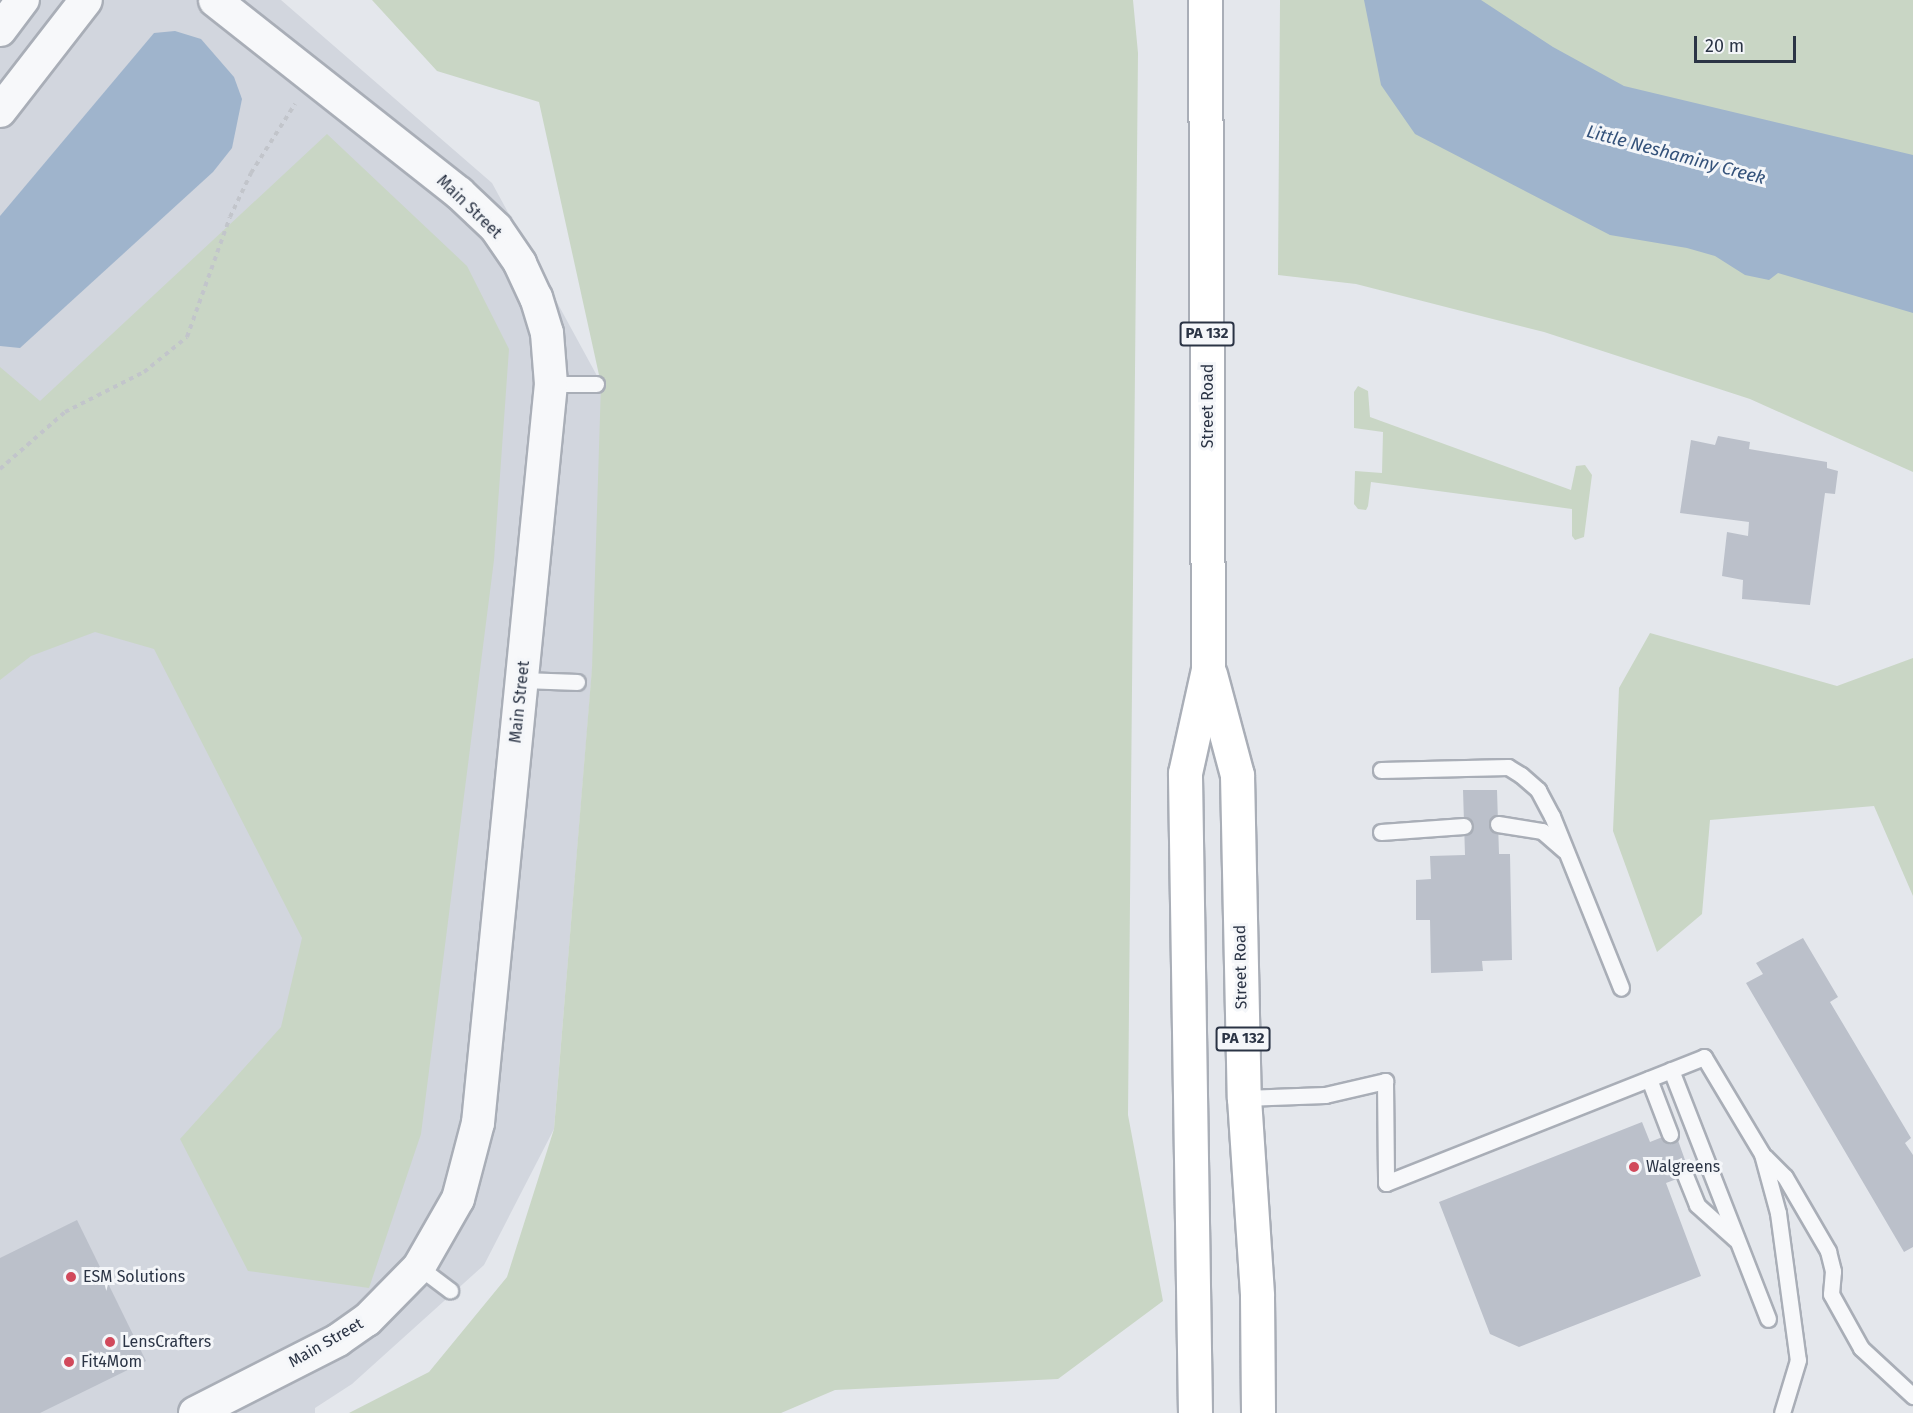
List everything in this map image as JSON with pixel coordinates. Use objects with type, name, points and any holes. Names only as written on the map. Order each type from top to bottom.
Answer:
[{"type":"main road","name":"Street Road","points":[[1195,1413],[1185,773],[1208,669],[1205,0]]},
{"type":"main road","name":"Street Road","points":[[1208,669],[1237,775],[1245,1098],[1257,1296],[1258,1413]]},
{"type":"street","points":[[0,30],[23,0]]},
{"type":"street","points":[[0,111],[86,0]]},
{"type":"street","name":"Main Street","points":[[195,1413],[339,1340],[384,1305],[419,1267],[458,1198],[478,1123],[551,384],[547,333],[536,298],[520,263],[496,228],[459,193],[215,0]]},
{"type":"lane","points":[[551,384],[596,384]]},
{"type":"lane","points":[[523,680],[577,682]]},
{"type":"lane","points":[[1381,770],[1508,767],[1538,790],[1568,855],[1621,988]]},
{"type":"lane","points":[[1498,824],[1542,831],[1568,855]]},
{"type":"lane","points":[[1382,832],[1464,826]]},
{"type":"lane","points":[[1245,1098],[1325,1095],[1385,1081],[1386,1183],[1704,1057],[1762,1154],[1785,1177],[1828,1251],[1833,1271],[1831,1294],[1861,1348],[1913,1396]]},
{"type":"lane","points":[[1671,1070],[1768,1319]]},
{"type":"lane","points":[[1649,1079],[1670,1134]]},
{"type":"lane","points":[[1762,1154],[1779,1213],[1797,1360],[1782,1413]]},
{"type":"lane","points":[[1685,1175],[1697,1205],[1737,1240]]},
{"type":"lane","points":[[419,1267],[450,1290]]},
{"type":"path","points":[[0,469],[65,412],[144,372],[188,337],[230,217],[251,173],[315,78]]},
{"type":"shaded area","points":[[0,0],[281,0],[492,183],[614,407],[554,1129],[484,1265],[352,1384],[315,1408],[315,1413],[0,1413]]},
{"type":"green space","points":[[372,0],[1133,0],[1138,53],[1128,1115],[1163,1301],[1058,1379],[835,1390],[781,1413],[349,1413],[429,1372],[507,1277],[554,1129],[592,668],[601,384],[539,102],[437,71]]},
{"type":"green space","points":[[1280,0],[1913,0],[1913,472],[1750,399],[1544,332],[1356,284],[1278,275]]},
{"type":"green space","points":[[327,134],[467,266],[509,349],[494,560],[421,1134],[369,1288],[248,1271],[180,1139],[281,1027],[302,938],[154,649],[95,632],[31,656],[0,680],[0,367],[40,401]]},
{"type":"green space","points":[[1358,386],[1368,391],[1370,417],[1571,490],[1576,466],[1585,465],[1592,475],[1584,537],[1575,540],[1572,536],[1572,509],[1371,482],[1368,506],[1366,510],[1358,509],[1354,504],[1355,471],[1382,473],[1383,432],[1354,428],[1354,392]]},
{"type":"green space","points":[[1650,633],[1837,686],[1913,658],[1913,896],[1874,806],[1710,820],[1702,914],[1657,952],[1613,831],[1619,688]]},
{"type":"water","name":"Little Neshaminy Creek","points":[[1364,0],[1481,0],[1553,47],[1624,86],[1913,155],[1913,313],[1778,273],[1769,280],[1745,275],[1715,256],[1687,248],[1610,235],[1415,134],[1381,85]]},
{"type":"water","points":[[175,31],[201,39],[234,77],[242,99],[232,148],[213,172],[20,348],[0,346],[0,216],[154,33]]},
{"type":"building","points":[[1718,436],[1750,442],[1749,449],[1827,462],[1827,468],[1838,471],[1835,494],[1825,493],[1810,605],[1742,599],[1743,580],[1722,576],[1727,532],[1748,536],[1749,522],[1680,513],[1691,440],[1715,445]]},
{"type":"building","points":[[1463,790],[1497,790],[1499,854],[1510,854],[1512,960],[1482,961],[1483,971],[1431,973],[1430,920],[1416,920],[1416,880],[1431,879],[1430,856],[1465,855]]},
{"type":"building","points":[[1803,938],[1838,997],[1830,1002],[1911,1138],[1905,1143],[1913,1155],[1913,1247],[1904,1252],[1746,983],[1763,974],[1756,963]]},
{"type":"building","name":"Walgreens","points":[[1642,1122],[1650,1142],[1675,1132],[1690,1174],[1666,1183],[1701,1276],[1519,1347],[1490,1334],[1439,1202]]},
{"type":"building","points":[[77,1220],[146,1361],[40,1413],[0,1413],[0,1258]]},
{"type":"place","name":"Walgreens","points":[[1634,1167]]},
{"type":"place","name":"ESM Solutions","points":[[71,1277]]},
{"type":"place","name":"LensCrafters","points":[[110,1342]]},
{"type":"place","name":"Fit4Mom","points":[[69,1362]]}]
